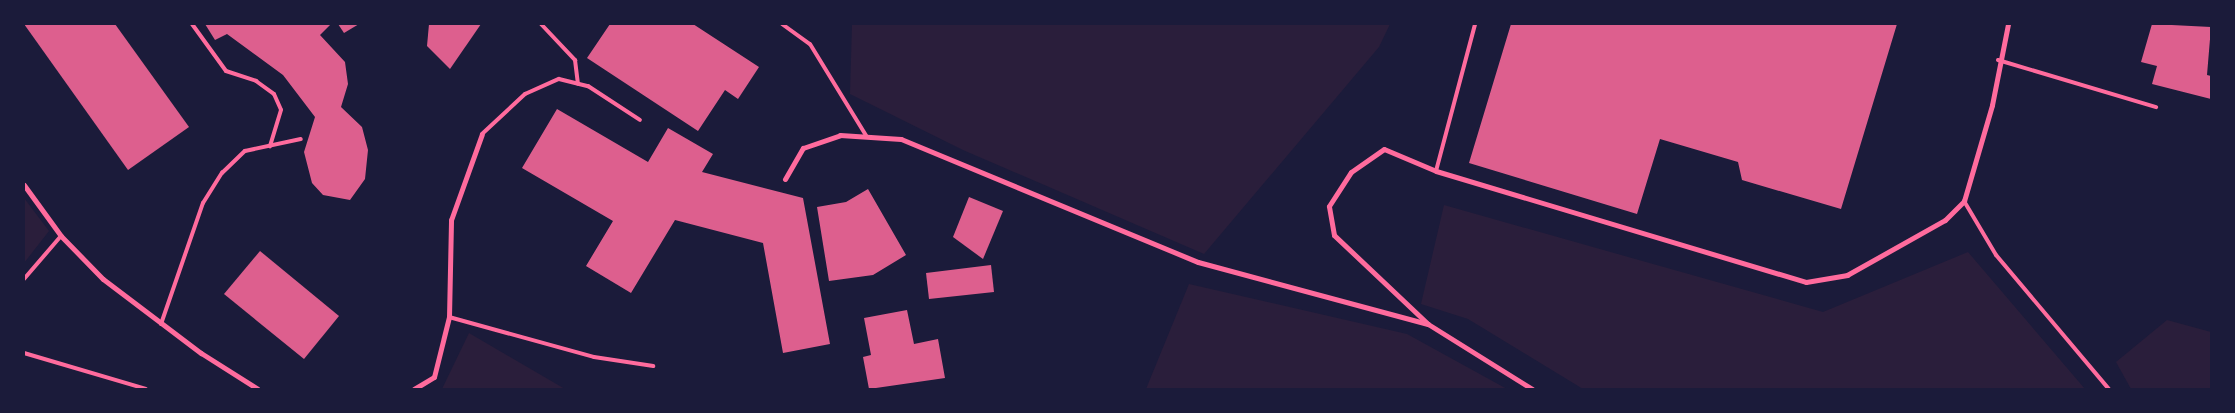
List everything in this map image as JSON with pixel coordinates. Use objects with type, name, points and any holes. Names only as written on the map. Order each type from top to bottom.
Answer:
[{"type":"street","points":[[1532,389],[1428,324],[1334,235],[1329,206],[1351,172],[1384,149],[1436,171],[1806,282],[1847,275],[1945,220],[1964,201],[1992,105],[1998,60],[2008,24]]},
{"type":"street","points":[[414,389],[434,377],[449,317],[451,220],[482,134]]},
{"type":"street","points":[[785,179],[803,148],[840,135],[901,139],[1198,262],[1428,324]]},
{"type":"street","points":[[24,185],[61,236],[103,279],[162,324],[258,389]]},
{"type":"lane","points":[[192,24],[226,71],[256,81],[274,94],[281,110],[270,146]]},
{"type":"lane","points":[[541,24],[575,60],[578,84]]},
{"type":"lane","points":[[782,24],[810,44],[867,136]]},
{"type":"lane","points":[[1436,171],[1476,24]]},
{"type":"lane","points":[[1998,60],[2156,107]]},
{"type":"lane","points":[[482,134],[525,94],[559,80],[578,84],[640,120]]},
{"type":"lane","points":[[162,324],[203,203],[222,173],[245,151],[301,139]]},
{"type":"lane","points":[[1964,201],[1996,255],[2109,389]]},
{"type":"lane","points":[[24,279],[61,236]]},
{"type":"lane","points":[[449,317],[594,357],[653,366]]},
{"type":"lane","points":[[24,353],[146,389]]},
{"type":"shaded area","points":[[852,24],[1390,24],[1379,47],[1204,254],[963,150],[850,94]]},
{"type":"shaded area","points":[[24,198],[49,231],[24,263]]},
{"type":"shaded area","points":[[1444,205],[1823,312],[1968,252],[2085,389],[1583,389],[1468,319],[1421,304]]},
{"type":"shaded area","points":[[1189,284],[1407,334],[1507,389],[1146,389]]},
{"type":"shaded area","points":[[2167,320],[2211,332],[2211,389],[2131,389],[2116,362]]},
{"type":"shaded area","points":[[469,333],[565,389],[442,389]]},
{"type":"building","points":[[24,24],[115,24],[189,127],[128,170]]},
{"type":"building","points":[[205,24],[331,24],[320,35],[345,62],[348,84],[341,107],[362,127],[368,150],[365,179],[350,200],[323,195],[312,183],[304,152],[315,117],[283,75],[227,34],[215,40]]},
{"type":"building","points":[[338,24],[359,24],[344,33]]},
{"type":"building","points":[[429,24],[481,24],[450,69],[427,46]]},
{"type":"building","points":[[610,24],[693,24],[759,67],[738,99],[725,90],[698,131],[587,58]]},
{"type":"building","points":[[1511,24],[1897,24],[1841,209],[1742,180],[1738,162],[1660,139],[1637,214],[1469,163]]},
{"type":"building","points":[[2152,24],[2211,27],[2207,75],[2211,76],[2211,99],[2152,84],[2157,66],[2141,62]]},
{"type":"building","points":[[557,109],[648,162],[668,128],[713,154],[702,172],[803,198],[830,344],[783,353],[763,243],[675,220],[631,293],[586,266],[613,221],[522,168]]},
{"type":"building","points":[[868,189],[906,255],[873,275],[829,281],[817,207],[846,202]]},
{"type":"building","points":[[969,197],[1003,211],[983,259],[953,237]]},
{"type":"building","points":[[260,251],[339,316],[304,359],[224,294]]},
{"type":"building","points":[[991,265],[994,292],[929,299],[926,273]]},
{"type":"building","points":[[907,310],[914,344],[938,339],[945,378],[869,389],[863,357],[871,355],[864,318]]}]
